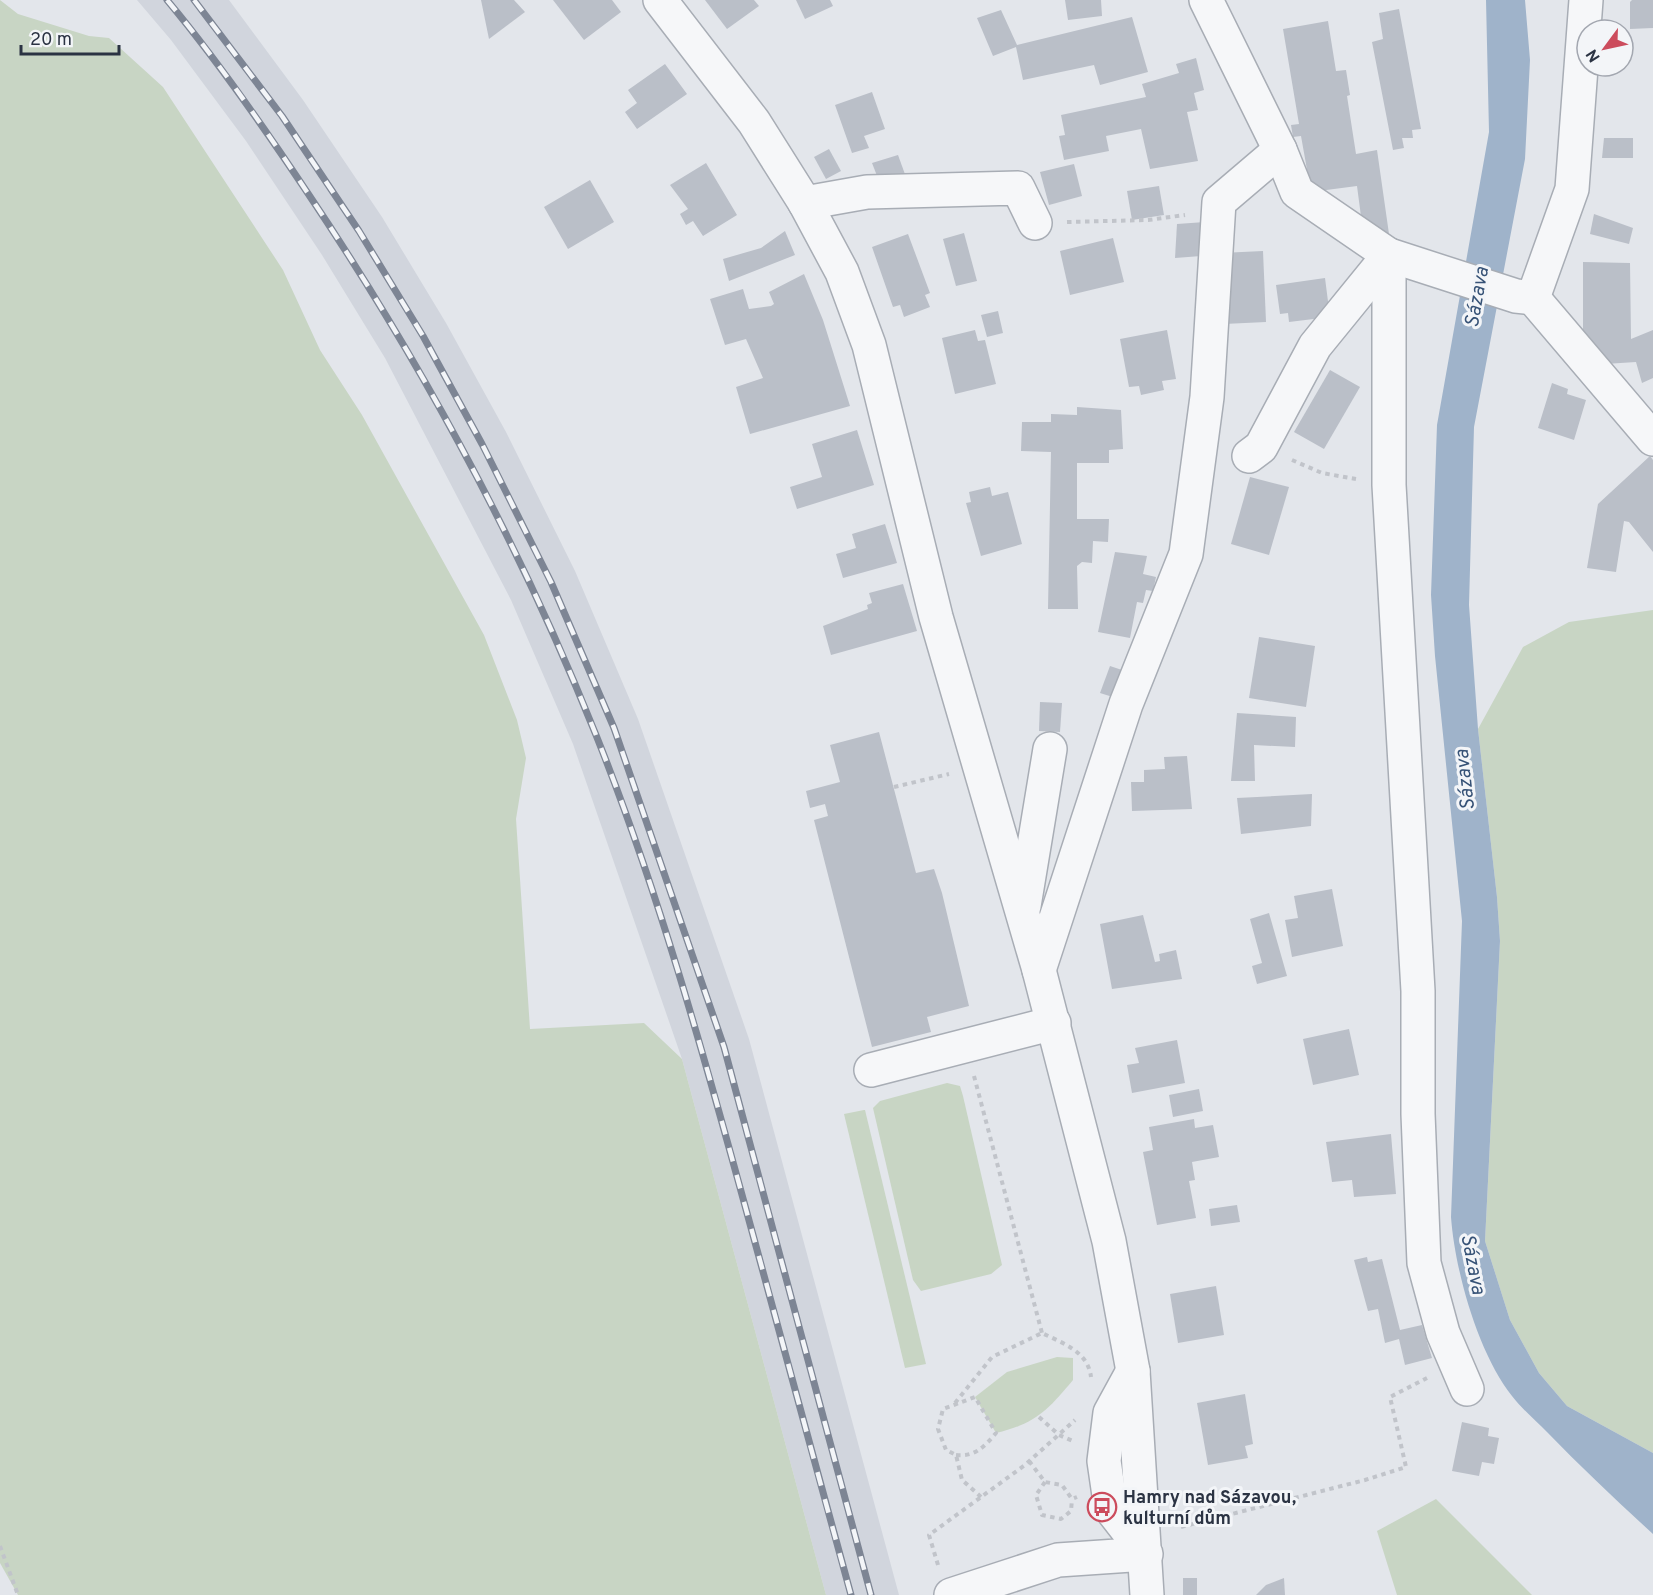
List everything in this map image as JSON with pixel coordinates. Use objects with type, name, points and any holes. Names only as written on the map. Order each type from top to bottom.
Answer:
[{"type":"street","points":[[660,0],[754,122],[806,203],[842,272],[869,345],[936,617],[1054,1023],[1109,1241],[1133,1371],[1146,1554],[1146,1595]]},
{"type":"street","points":[[1206,0],[1280,150],[1297,192],[1389,255],[1525,297],[1653,439]]},
{"type":"street","points":[[1525,297],[1572,189],[1586,0]]},
{"type":"street","points":[[1039,970],[1126,704],[1186,554],[1207,397],[1219,202],[1280,150]]},
{"type":"street","points":[[806,203],[867,192],[1018,188],[1035,223]]},
{"type":"street","points":[[1255,452],[1315,346],[1389,255]]},
{"type":"street","points":[[1389,255],[1389,485],[1418,991],[1418,1114],[1424,1263],[1443,1333],[1467,1389]]},
{"type":"street","points":[[1023,914],[1050,749]]},
{"type":"street","points":[[870,1070],[1054,1023]]},
{"type":"street","points":[[946,1585],[1058,1560],[1146,1554]]},
{"type":"path","points":[[1035,223],[1148,220],[1218,210]]},
{"type":"path","points":[[1255,452],[1322,473],[1389,485]]},
{"type":"path","points":[[894,787],[961,771]]},
{"type":"path","points":[[965,1046],[1042,1333],[1076,1349],[1090,1368],[1092,1380]]},
{"type":"path","points":[[955,1404],[992,1357],[1042,1333]]},
{"type":"path","points":[[1181,1527],[1365,1480],[1406,1467],[1389,1397],[1435,1374]]},
{"type":"path","points":[[975,1397],[996,1433],[983,1449],[967,1456],[956,1455],[946,1450],[938,1429],[943,1409],[975,1397]]},
{"type":"path","points":[[1039,1417],[1059,1435]]},
{"type":"path","points":[[946,1585],[929,1535],[1025,1465],[1077,1419]]},
{"type":"path","points":[[956,1455],[962,1480],[981,1497]]},
{"type":"path","points":[[1045,1482],[1036,1495],[1042,1515],[1061,1519],[1071,1511],[1072,1499]]},
{"type":"path","points":[[0,1546],[18,1595]]},
{"type":"shaded area","points":[[137,0],[229,0],[303,100],[382,217],[446,323],[506,432],[575,571],[638,719],[749,1039],[899,1595],[826,1595],[682,1059],[573,744],[511,600],[385,358],[322,255],[246,141],[171,40]]},
{"type":"green space","points":[[0,0],[18,14],[89,36],[109,38],[163,87],[283,270],[320,350],[362,415],[484,635],[517,720],[526,758],[516,819],[530,1029],[644,1023],[682,1059],[826,1595],[18,1595],[0,1563]]},
{"type":"green space","points":[[1653,610],[1653,1453],[1567,1406],[1539,1373],[1510,1320],[1485,1241],[1500,941],[1478,729],[1523,647],[1569,622]]},
{"type":"green space","points":[[947,1083],[960,1086],[1002,1265],[991,1274],[921,1291],[913,1280],[873,1108],[880,1101]]},
{"type":"green space","points":[[865,1110],[926,1364],[905,1368],[844,1114]]},
{"type":"green space","points":[[1057,1357],[1073,1358],[1073,1380],[1040,1414],[1021,1425],[996,1433],[975,1397],[1007,1372]]},
{"type":"green space","points":[[1436,1499],[1532,1595],[1397,1595],[1377,1531]]},
{"type":"water","name":"Sázava","points":[[1486,0],[1525,0],[1530,60],[1525,159],[1474,427],[1469,605],[1478,729],[1500,941],[1485,1241],[1510,1320],[1539,1373],[1567,1406],[1653,1453],[1653,1534],[1512,1396],[1489,1357],[1470,1311],[1453,1238],[1451,1217],[1462,921],[1431,595],[1437,425],[1489,132]]},
{"type":"building","points":[[481,0],[514,0],[525,12],[489,39]]},
{"type":"building","points":[[553,0],[612,0],[621,12],[584,40]]},
{"type":"building","points":[[705,0],[754,0],[759,6],[727,29]]},
{"type":"building","points":[[796,0],[830,0],[833,6],[805,19]]},
{"type":"building","points":[[1065,0],[1101,0],[1102,16],[1068,20]]},
{"type":"building","points":[[1632,0],[1653,0],[1653,28],[1635,29],[1635,18],[1630,18]]},
{"type":"building","points":[[1399,9],[1421,129],[1412,130],[1413,138],[1402,138],[1404,148],[1393,150],[1372,42],[1383,39],[1379,13]]},
{"type":"building","points":[[1001,10],[1017,45],[1132,17],[1148,72],[1100,85],[1094,65],[1023,80],[1016,47],[993,56],[977,18]]},
{"type":"building","points":[[1328,21],[1336,71],[1346,70],[1350,95],[1347,96],[1356,154],[1377,150],[1389,234],[1362,224],[1357,186],[1311,192],[1301,136],[1293,137],[1291,125],[1299,124],[1283,29]]},
{"type":"building","points":[[1196,58],[1204,90],[1194,93],[1198,110],[1187,112],[1198,161],[1150,169],[1141,129],[1106,136],[1109,151],[1064,160],[1059,136],[1065,135],[1061,115],[1146,97],[1142,84],[1179,73],[1176,64]]},
{"type":"building","points":[[665,64],[687,94],[637,129],[625,112],[637,103],[628,90]]},
{"type":"building","points":[[872,92],[885,129],[864,136],[869,148],[852,153],[835,105]]},
{"type":"building","points":[[1604,138],[1633,138],[1633,158],[1602,158]]},
{"type":"building","points":[[829,149],[841,171],[826,179],[814,157]]},
{"type":"building","points":[[898,155],[910,188],[881,186],[872,163]]},
{"type":"building","points":[[706,163],[737,215],[703,236],[693,221],[686,225],[680,214],[688,209],[670,185]]},
{"type":"building","points":[[1074,164],[1082,196],[1049,205],[1040,172]]},
{"type":"building","points":[[590,180],[614,222],[568,249],[544,207]]},
{"type":"building","points":[[1159,186],[1164,215],[1132,220],[1127,191]]},
{"type":"building","points":[[1594,214],[1633,228],[1629,244],[1590,234]]},
{"type":"building","points":[[1205,222],[1201,256],[1175,258],[1177,224]]},
{"type":"building","points":[[785,231],[795,255],[729,281],[723,259],[761,248]]},
{"type":"building","points":[[964,233],[977,281],[956,286],[943,239]]},
{"type":"building","points":[[908,234],[930,293],[925,295],[930,307],[904,317],[900,305],[893,307],[872,247]]},
{"type":"building","points":[[1113,238],[1124,282],[1070,295],[1060,251]]},
{"type":"building","points":[[1263,251],[1266,322],[1224,324],[1221,253]]},
{"type":"building","points":[[1583,262],[1630,263],[1631,339],[1653,330],[1653,378],[1642,383],[1636,362],[1605,364],[1583,337]]},
{"type":"building","points":[[804,274],[823,320],[850,406],[750,434],[736,387],[763,378],[746,339],[725,345],[710,299],[743,289],[749,309],[771,306],[774,304],[769,292]]},
{"type":"building","points":[[1325,278],[1330,317],[1289,322],[1288,313],[1280,314],[1276,285]]},
{"type":"building","points":[[998,311],[1003,333],[987,337],[981,315]]},
{"type":"building","points":[[975,330],[978,341],[985,340],[996,384],[955,394],[942,338]]},
{"type":"building","points":[[1167,330],[1176,379],[1162,381],[1164,390],[1141,395],[1139,386],[1129,387],[1120,339]]},
{"type":"building","points":[[1330,370],[1360,387],[1324,449],[1294,432]]},
{"type":"building","points":[[1552,383],[1568,389],[1567,394],[1586,400],[1574,440],[1538,428]]},
{"type":"building","points":[[1077,407],[1121,410],[1123,449],[1109,450],[1109,463],[1077,463],[1077,519],[1109,519],[1108,542],[1093,541],[1092,563],[1082,562],[1077,566],[1078,609],[1048,609],[1051,452],[1021,451],[1022,422],[1051,422],[1051,414],[1077,415]]},
{"type":"building","points":[[857,430],[874,485],[797,509],[790,487],[822,477],[812,444]]},
{"type":"building","points":[[1650,456],[1653,460],[1653,552],[1629,522],[1624,521],[1616,572],[1587,568],[1598,504]]},
{"type":"building","points":[[1250,477],[1289,487],[1269,555],[1231,544]]},
{"type":"building","points":[[990,487],[992,496],[1008,492],[1022,544],[981,556],[966,503],[971,502],[969,492]]},
{"type":"building","points":[[885,524],[897,563],[843,578],[836,554],[856,548],[852,534]]},
{"type":"building","points":[[1115,552],[1147,556],[1143,574],[1156,577],[1153,591],[1146,590],[1143,603],[1137,602],[1130,638],[1098,632]]},
{"type":"building","points":[[903,584],[917,631],[831,655],[823,626],[868,609],[867,605],[872,603],[869,593]]},
{"type":"building","points":[[1259,637],[1315,646],[1306,707],[1249,698]]},
{"type":"building","points":[[1110,666],[1125,671],[1116,698],[1100,693]]},
{"type":"building","points":[[1040,702],[1062,703],[1060,732],[1039,731]]},
{"type":"building","points":[[1237,713],[1296,717],[1295,747],[1254,745],[1255,781],[1231,781]]},
{"type":"building","points":[[879,732],[916,873],[934,869],[942,893],[969,1006],[927,1017],[931,1032],[872,1047],[814,820],[828,816],[825,804],[810,808],[806,791],[840,782],[830,745]]},
{"type":"building","points":[[1187,756],[1192,809],[1132,811],[1131,782],[1144,782],[1144,770],[1165,769],[1164,757]]},
{"type":"building","points":[[1312,794],[1311,826],[1241,834],[1237,798]]},
{"type":"building","points":[[1332,889],[1343,946],[1292,957],[1285,920],[1298,918],[1294,896]]},
{"type":"building","points":[[1269,913],[1287,976],[1257,984],[1252,966],[1262,963],[1250,919]]},
{"type":"building","points":[[1143,915],[1155,962],[1160,961],[1159,954],[1176,950],[1182,979],[1112,989],[1100,924]]},
{"type":"building","points":[[1349,1029],[1359,1075],[1313,1085],[1303,1039]]},
{"type":"building","points":[[1177,1040],[1185,1083],[1132,1093],[1127,1065],[1139,1063],[1135,1048]]},
{"type":"building","points":[[1199,1089],[1203,1111],[1173,1117],[1169,1095]]},
{"type":"building","points":[[1194,1119],[1195,1128],[1213,1125],[1219,1157],[1192,1162],[1195,1180],[1189,1181],[1196,1218],[1157,1225],[1143,1152],[1153,1150],[1149,1127]]},
{"type":"building","points":[[1391,1134],[1396,1194],[1354,1197],[1352,1180],[1332,1182],[1326,1142]]},
{"type":"building","points":[[1237,1205],[1240,1222],[1211,1226],[1209,1209]]},
{"type":"building","points":[[1367,1257],[1368,1262],[1382,1259],[1400,1330],[1422,1325],[1432,1358],[1405,1365],[1399,1339],[1385,1343],[1378,1309],[1368,1311],[1354,1260]]},
{"type":"building","points":[[1216,1286],[1224,1335],[1178,1343],[1170,1294]]},
{"type":"building","points":[[1245,1394],[1253,1444],[1245,1446],[1248,1458],[1208,1465],[1197,1403]]},
{"type":"building","points":[[1462,1422],[1489,1428],[1488,1436],[1499,1438],[1494,1464],[1482,1462],[1479,1476],[1452,1471]]},
{"type":"building","points":[[1183,1578],[1197,1578],[1197,1595],[1183,1595]]},
{"type":"building","points":[[1284,1578],[1285,1595],[1256,1595],[1266,1585]]},
{"type":"railway","points":[[167,0],[222,70],[274,143],[390,322],[429,388],[501,524],[566,664],[596,735],[640,852],[678,972],[851,1595]]},
{"type":"railway","points":[[194,0],[282,116],[359,231],[423,336],[482,444],[551,582],[614,728],[724,1047],[871,1595]]},
{"type":"place","name":"Hamry nad Sázavou, kulturní dům","points":[[1102,1507]]}]
